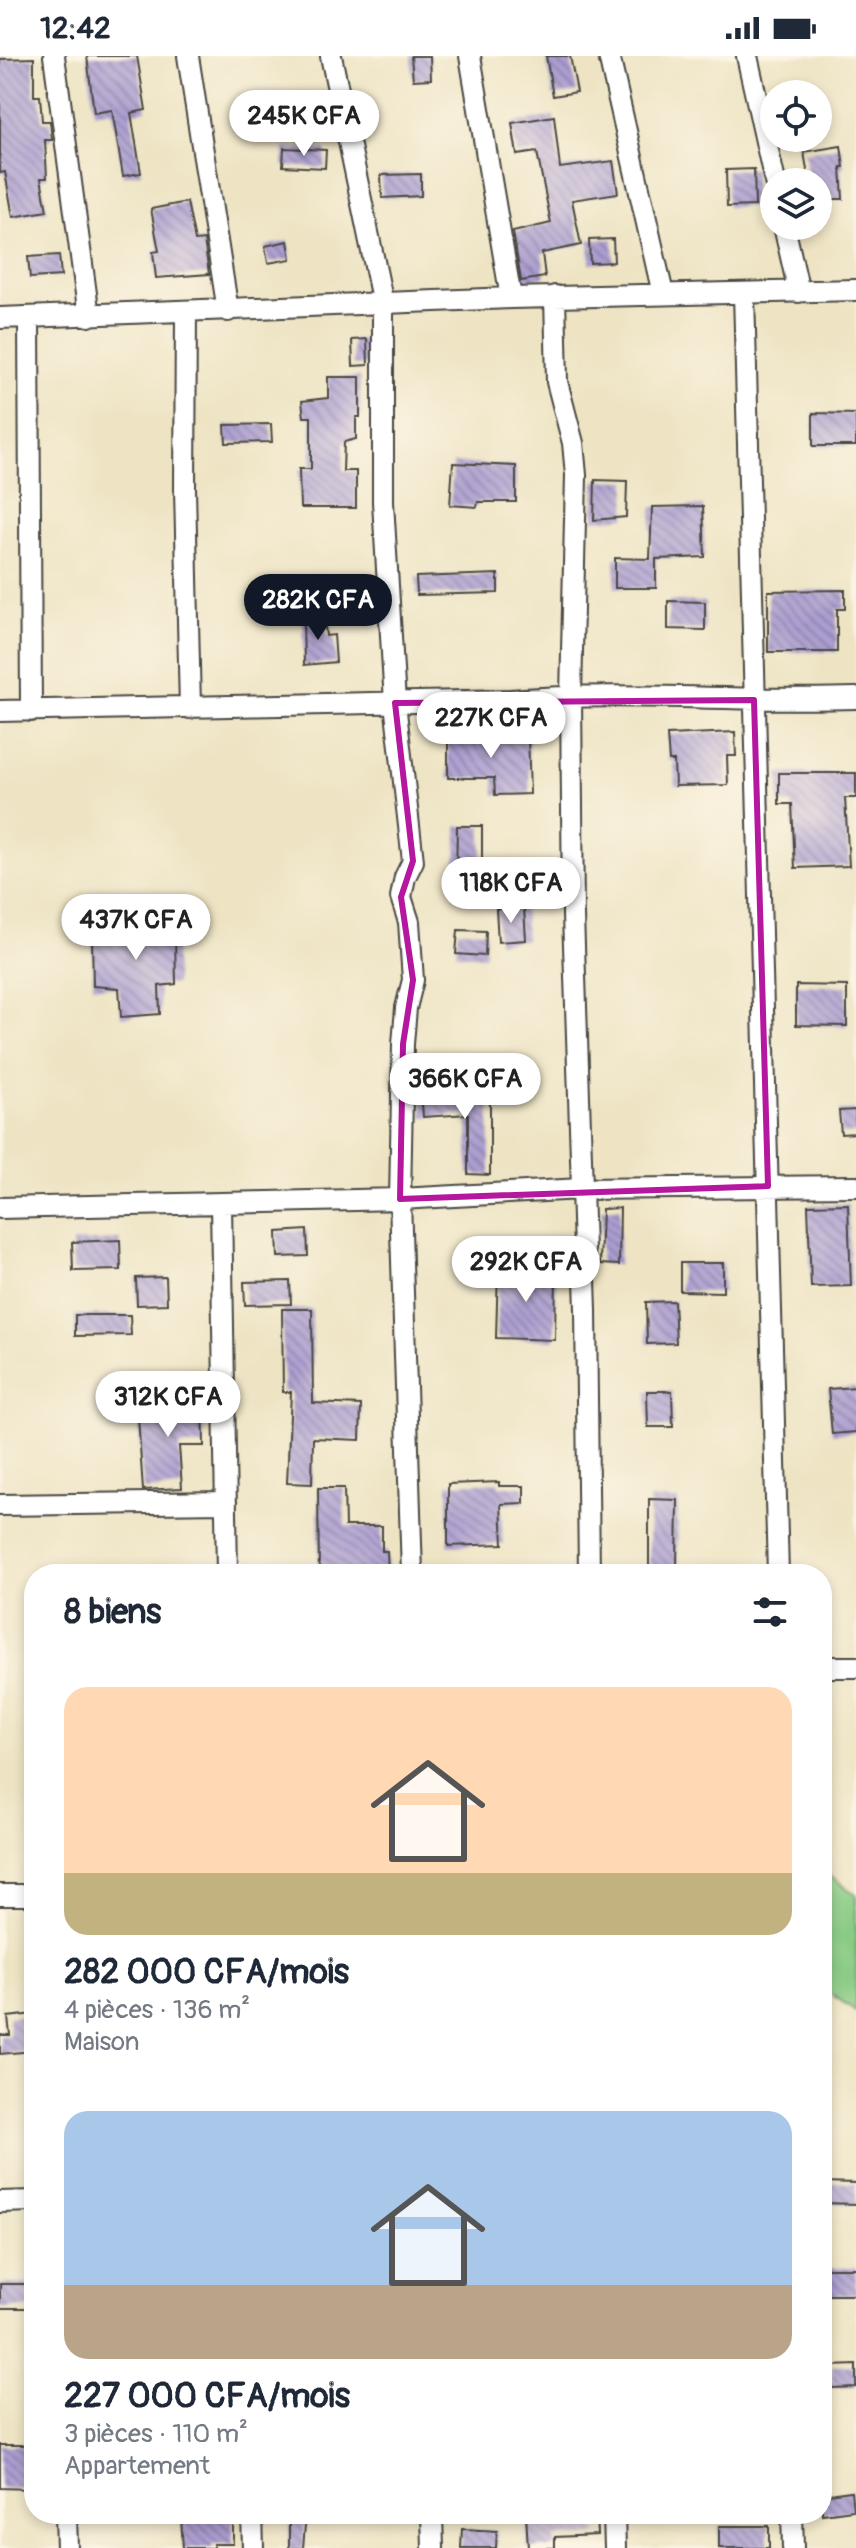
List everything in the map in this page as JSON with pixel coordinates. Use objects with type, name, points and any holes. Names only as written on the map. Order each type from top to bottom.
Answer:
[{"type":"street","points":[[54,56],[89,316]]},
{"type":"street","points":[[188,56],[228,311]]},
{"type":"street","points":[[331,56],[383,304],[383,502],[395,703],[413,861],[405,877],[401,897],[409,922],[413,980],[406,1008],[403,1044],[400,1199],[412,1564]]},
{"type":"street","points":[[470,56],[511,298]]},
{"type":"street","points":[[609,56],[663,294]]},
{"type":"street","points":[[747,56],[772,168]]},
{"type":"street","points":[[787,240],[799,292]]},
{"type":"street","points":[[0,318],[555,296],[856,290]]},
{"type":"street","points":[[744,293],[778,1564]]},
{"type":"street","points":[[555,296],[557,382],[573,443],[576,475],[571,696],[573,915],[589,1564]]},
{"type":"street","points":[[186,312],[185,489],[190,708]]},
{"type":"street","points":[[29,318],[31,711]]},
{"type":"street","points":[[0,711],[511,700],[571,696],[754,700],[856,698]]},
{"type":"street","points":[[0,1208],[400,1199],[581,1189],[856,1186]]},
{"type":"street","points":[[221,1203],[227,1564]]},
{"type":"street","points":[[0,1505],[226,1502]]},
{"type":"street","points":[[832,1667],[856,1667]]},
{"type":"street","points":[[0,1895],[24,1895]]},
{"type":"street","points":[[0,2202],[24,2201]]},
{"type":"street","points":[[66,2524],[67,2548]]},
{"type":"street","points":[[252,2524],[253,2548]]},
{"type":"street","points":[[432,2524],[433,2548]]},
{"type":"street","points":[[614,2524],[615,2548]]},
{"type":"street","points":[[792,2524],[793,2548]]},
{"type":"highlighted area","points":[[754,700],[768,1186],[400,1199],[403,1044],[413,980],[401,897],[413,861],[395,703]]},
{"type":"green space","points":[[832,1877],[856,1895],[856,2011],[832,1995]]},
{"type":"building","points":[[87,56],[137,56],[146,110],[131,113],[141,173],[123,176],[112,110],[94,113]]},
{"type":"building","points":[[411,56],[430,56],[431,79],[413,80]]},
{"type":"building","points":[[546,56],[570,56],[577,92],[553,96]]},
{"type":"building","points":[[34,58],[34,96],[40,96],[42,121],[50,121],[52,140],[45,140],[47,178],[41,178],[47,211],[13,217],[5,172],[0,173],[0,59]]},
{"type":"building","points":[[554,116],[560,168],[613,161],[618,193],[572,200],[581,245],[542,253],[545,277],[521,281],[513,232],[551,223],[537,152],[517,155],[512,123]]},
{"type":"building","points":[[841,146],[843,199],[832,199],[832,168],[807,168],[804,152],[832,152],[832,147]]},
{"type":"building","points":[[284,148],[326,150],[325,168],[283,166]]},
{"type":"building","points":[[754,169],[755,206],[727,207],[726,170]]},
{"type":"building","points":[[421,174],[421,196],[382,198],[381,175]]},
{"type":"building","points":[[187,202],[195,241],[204,240],[209,274],[156,278],[153,252],[159,251],[151,209]]},
{"type":"building","points":[[613,239],[614,262],[590,263],[589,240]]},
{"type":"building","points":[[288,241],[291,259],[268,263],[265,246]]},
{"type":"building","points":[[59,255],[61,276],[30,278],[28,257]]},
{"type":"building","points":[[367,339],[368,365],[353,366],[352,340]]},
{"type":"building","points":[[328,377],[360,377],[360,417],[356,417],[356,439],[344,442],[343,471],[356,471],[356,508],[300,508],[299,469],[311,469],[311,417],[304,417],[302,401],[328,398]]},
{"type":"building","points":[[813,413],[856,414],[856,446],[813,446]]},
{"type":"building","points":[[271,424],[272,442],[226,443],[225,425]]},
{"type":"building","points":[[453,463],[516,466],[516,502],[478,502],[477,507],[450,505]]},
{"type":"building","points":[[595,480],[627,481],[626,517],[594,520]]},
{"type":"building","points":[[703,506],[705,557],[656,559],[656,588],[615,588],[615,558],[650,559],[652,507]]},
{"type":"building","points":[[498,574],[498,593],[417,595],[416,577]]},
{"type":"building","points":[[845,590],[845,609],[837,609],[837,652],[768,652],[768,591]]},
{"type":"building","points":[[668,601],[705,602],[705,630],[668,629]]},
{"type":"building","points":[[324,616],[326,636],[334,635],[336,662],[304,665],[303,617]]},
{"type":"building","points":[[448,730],[480,730],[480,737],[528,735],[530,794],[495,795],[494,778],[448,778]]},
{"type":"building","points":[[735,732],[736,756],[727,756],[728,785],[675,786],[674,761],[669,761],[667,735]]},
{"type":"building","points":[[779,773],[856,773],[856,798],[845,798],[849,866],[795,868],[792,804],[779,804]]},
{"type":"building","points":[[457,826],[482,826],[482,880],[456,880]]},
{"type":"building","points":[[158,908],[159,936],[175,935],[176,984],[159,986],[160,1014],[121,1017],[119,988],[93,986],[92,938],[121,936],[123,909]]},
{"type":"building","points":[[524,908],[526,940],[498,942],[496,909]]},
{"type":"building","points":[[458,930],[486,931],[485,956],[456,954]]},
{"type":"building","points":[[796,985],[847,986],[847,1026],[796,1025]]},
{"type":"building","points":[[458,1088],[490,1091],[490,1175],[468,1174],[468,1114],[423,1117],[421,1090]]},
{"type":"building","points":[[855,1110],[856,1133],[841,1134],[839,1111]]},
{"type":"building","points":[[848,1204],[851,1286],[811,1287],[808,1205]]},
{"type":"building","points":[[620,1208],[619,1265],[600,1264],[602,1209]]},
{"type":"building","points":[[307,1230],[308,1256],[278,1257],[277,1232]]},
{"type":"building","points":[[120,1240],[121,1270],[73,1271],[72,1242]]},
{"type":"building","points":[[680,1263],[723,1263],[723,1292],[680,1291]]},
{"type":"building","points":[[498,1268],[556,1268],[555,1340],[496,1338]]},
{"type":"building","points":[[166,1277],[167,1304],[137,1305],[136,1278]]},
{"type":"building","points":[[290,1281],[291,1304],[245,1305],[244,1282]]},
{"type":"building","points":[[674,1301],[676,1343],[647,1344],[646,1302]]},
{"type":"building","points":[[282,1309],[312,1309],[313,1403],[361,1405],[360,1440],[313,1438],[312,1484],[287,1483],[291,1392],[283,1392]]},
{"type":"building","points":[[75,1315],[130,1315],[131,1335],[75,1336]]},
{"type":"building","points":[[856,1387],[856,1432],[832,1434],[828,1389]]},
{"type":"building","points":[[647,1391],[672,1391],[673,1427],[648,1427]]},
{"type":"building","points":[[203,1399],[204,1446],[179,1446],[182,1488],[143,1490],[137,1402]]},
{"type":"building","points":[[499,1482],[499,1486],[524,1486],[524,1503],[501,1504],[503,1544],[448,1546],[448,1484]]},
{"type":"building","points":[[318,1488],[344,1488],[345,1526],[382,1526],[382,1551],[387,1551],[388,1564],[319,1564]]},
{"type":"building","points":[[649,1499],[678,1500],[677,1564],[649,1564]]},
{"type":"building","points":[[24,2015],[24,2052],[0,2054],[0,2035],[10,2035],[8,2017]]},
{"type":"building","points":[[832,2182],[856,2183],[856,2204],[832,2203]]},
{"type":"building","points":[[832,2268],[856,2268],[856,2295],[832,2295]]},
{"type":"building","points":[[0,2284],[24,2284],[24,2308],[0,2308]]},
{"type":"building","points":[[856,2365],[856,2387],[832,2388],[832,2366]]},
{"type":"building","points":[[0,2445],[24,2445],[24,2489],[0,2488]]},
{"type":"building","points":[[851,2491],[853,2510],[832,2513],[832,2494]]},
{"type":"building","points":[[181,2524],[233,2524],[233,2544],[213,2544],[214,2548],[183,2548]]},
{"type":"building","points":[[289,2524],[305,2524],[303,2548],[289,2548]]},
{"type":"building","points":[[527,2524],[596,2524],[597,2535],[555,2537],[555,2548],[528,2548]]},
{"type":"building","points":[[719,2526],[769,2526],[769,2548],[719,2548]]},
{"type":"building","points":[[462,2529],[497,2531],[496,2548],[461,2548]]}]
